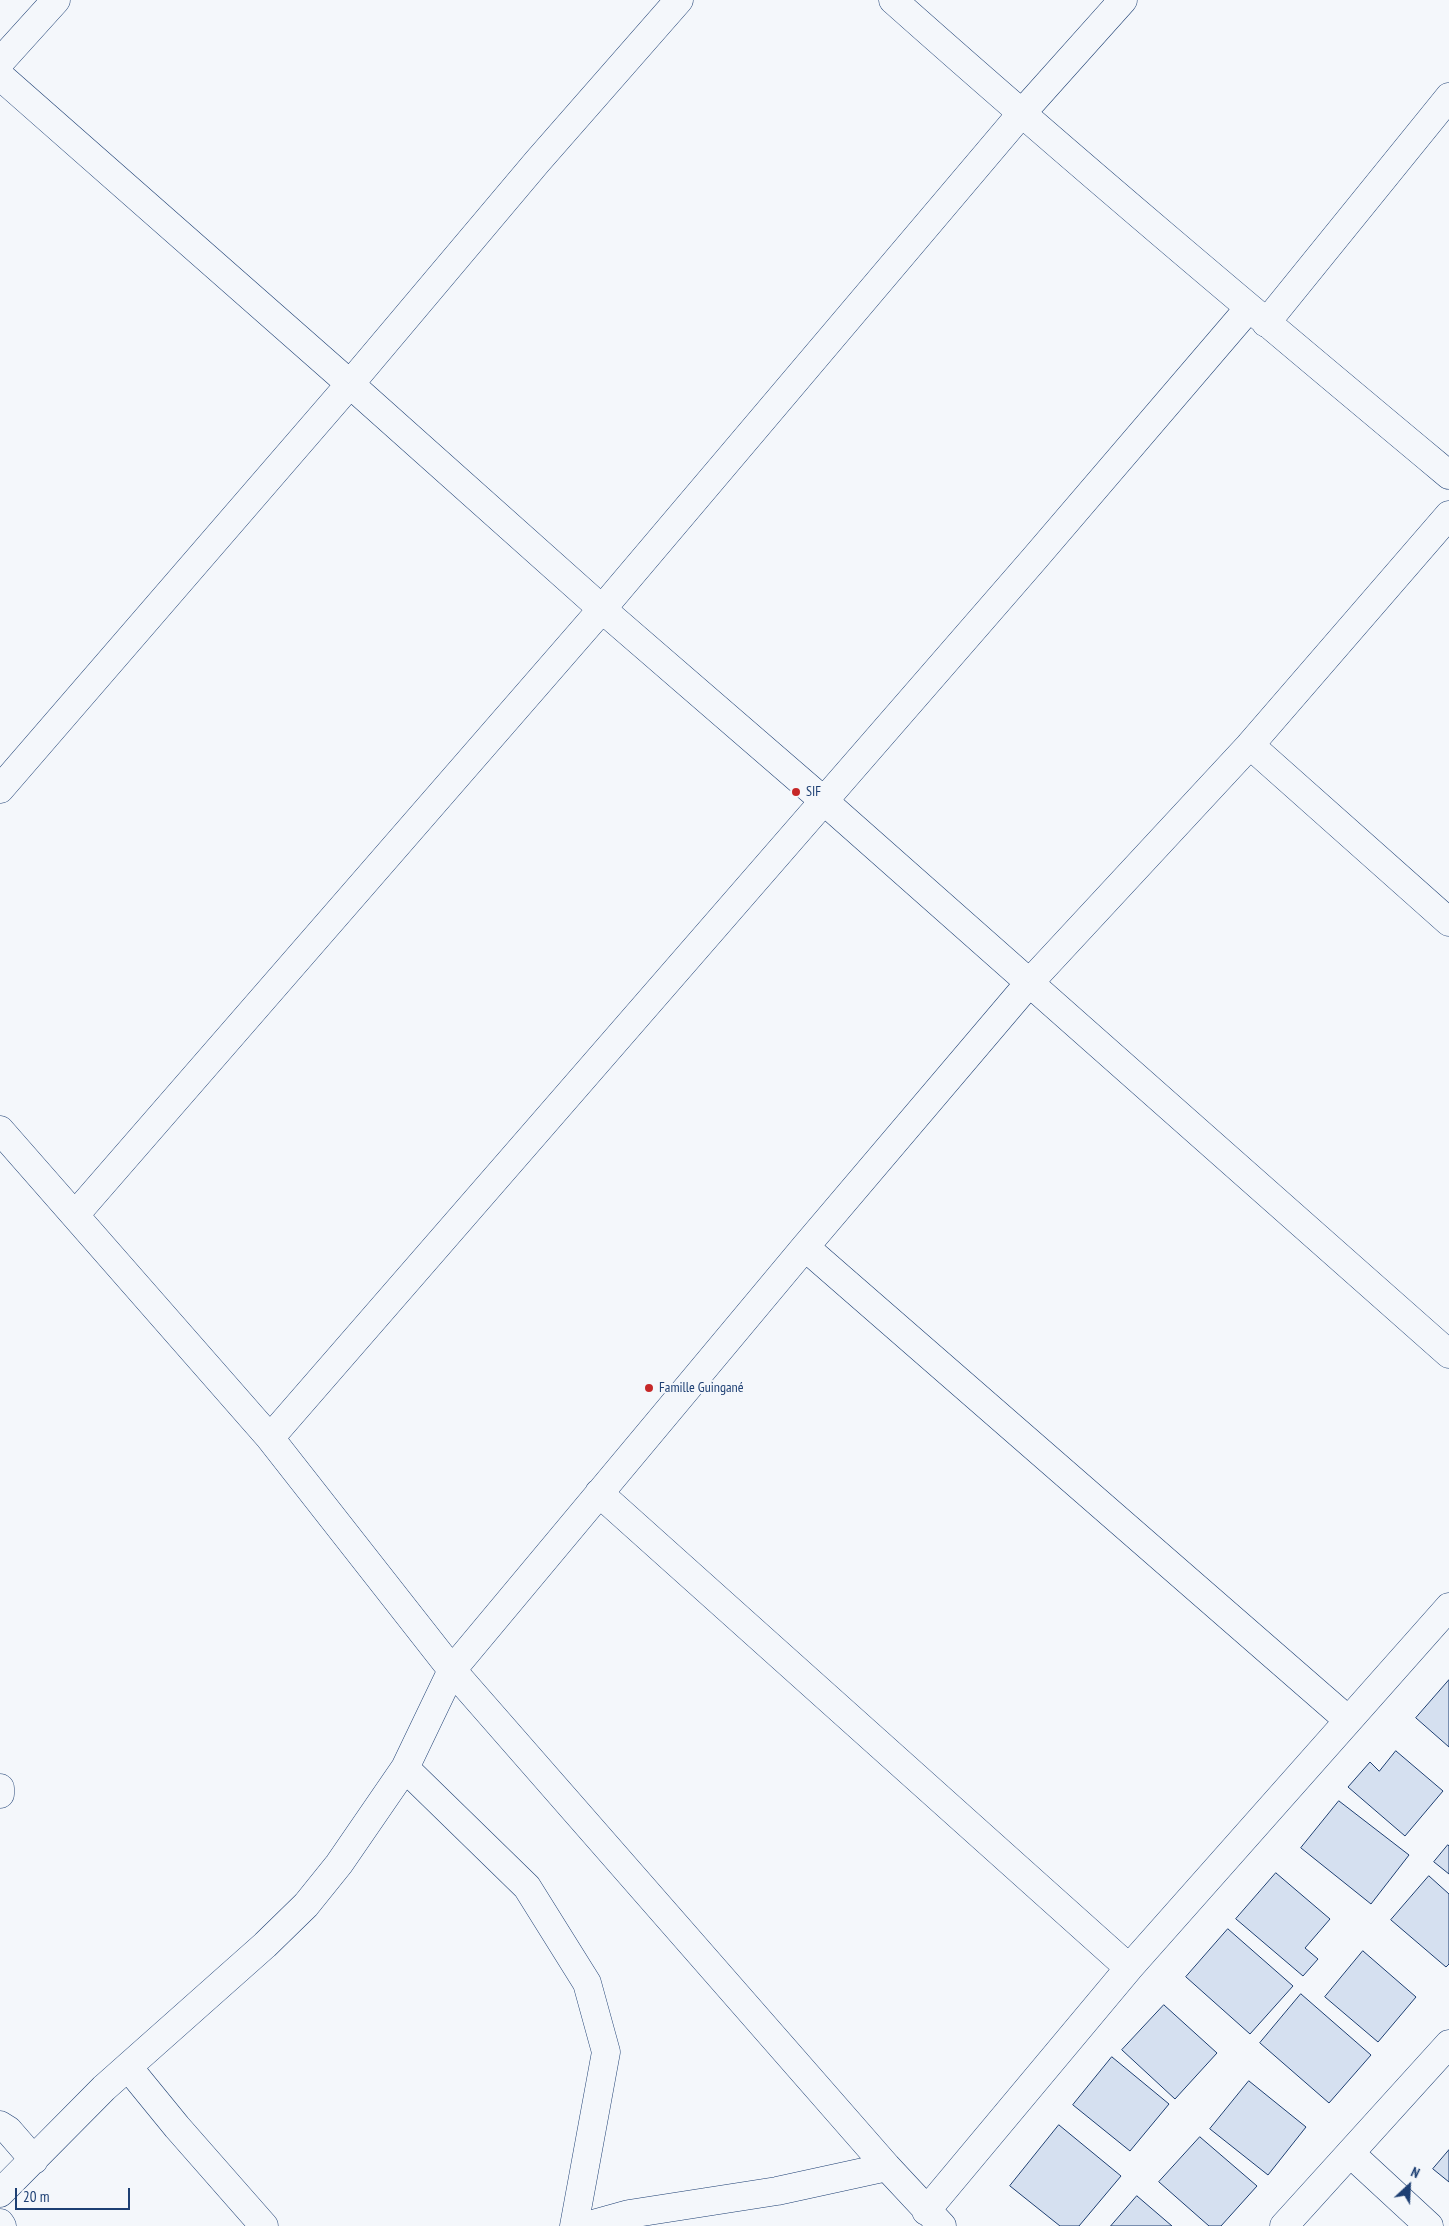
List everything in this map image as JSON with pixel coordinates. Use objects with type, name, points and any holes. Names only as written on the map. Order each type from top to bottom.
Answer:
[{"type":"street","points":[[0,62],[56,0]]},
{"type":"street","points":[[0,789],[679,0]]},
{"type":"street","points":[[893,0],[1021,114],[1449,475]]},
{"type":"street","points":[[75,1215],[602,609],[1021,114],[1123,0]]},
{"type":"street","points":[[0,76],[602,609],[1030,982],[1449,1354]]},
{"type":"street","points":[[270,1438],[824,801],[1258,315],[1449,97]]},
{"type":"street","points":[[0,2193],[104,2088],[265,1945],[306,1905],[340,1864],[405,1768],[452,1670],[804,1246],[1030,982],[1250,745],[1449,515]]},
{"type":"street","points":[[1250,745],[1449,922]]},
{"type":"street","points":[[0,1130],[270,1438],[452,1670],[887,2167],[934,2218],[1129,1968],[1449,1607]]},
{"type":"street","points":[[804,1246],[1348,1720]]},
{"type":"street","points":[[598,1493],[1129,1968]]},
{"type":"street","points":[[405,1768],[527,1887],[587,1983],[606,2052],[574,2226]]},
{"type":"street","points":[[0,1788],[0,1794]]},
{"type":"street","points":[[1284,2226],[1449,2044]]},
{"type":"street","points":[[128,2067],[177,2127],[264,2226]]},
{"type":"street","points":[[0,2125],[8,2130],[34,2160]]},
{"type":"street","points":[[1350,2153],[1429,2226]]},
{"type":"street","points":[[586,2226],[629,2214],[777,2191],[887,2167]]},
{"type":"building","points":[[1449,1680],[1449,1747],[1416,1718]]},
{"type":"building","points":[[1396,1751],[1443,1791],[1405,1836],[1348,1787],[1370,1762],[1379,1771]]},
{"type":"building","points":[[1339,1801],[1409,1855],[1371,1904],[1301,1848]]},
{"type":"building","points":[[1449,1846],[1449,1874],[1434,1862]]},
{"type":"building","points":[[1276,1873],[1330,1919],[1305,1948],[1318,1959],[1303,1976],[1236,1919]]},
{"type":"building","points":[[1429,1876],[1449,1894],[1449,1964],[1446,1967],[1391,1920]]},
{"type":"building","points":[[1228,1929],[1293,1986],[1250,2034],[1186,1977]]},
{"type":"building","points":[[1363,1951],[1416,1997],[1378,2042],[1325,1997]]},
{"type":"building","points":[[1301,1994],[1371,2055],[1329,2103],[1260,2043]]},
{"type":"building","points":[[1164,2005],[1217,2053],[1175,2099],[1122,2050]]},
{"type":"building","points":[[1112,2057],[1169,2104],[1130,2151],[1073,2105]]},
{"type":"building","points":[[1249,2081],[1306,2127],[1268,2175],[1210,2129]]},
{"type":"building","points":[[1059,2125],[1121,2176],[1079,2226],[1060,2226],[1010,2186]]},
{"type":"building","points":[[1200,2137],[1257,2186],[1221,2226],[1209,2226],[1159,2182]]},
{"type":"building","points":[[1449,2150],[1449,2182],[1433,2169]]},
{"type":"building","points":[[1137,2196],[1172,2226],[1111,2226]]},
{"type":"place","name":"SIF","points":[[796,792]]},
{"type":"place","name":"Famille Guingané","points":[[649,1388]]}]
